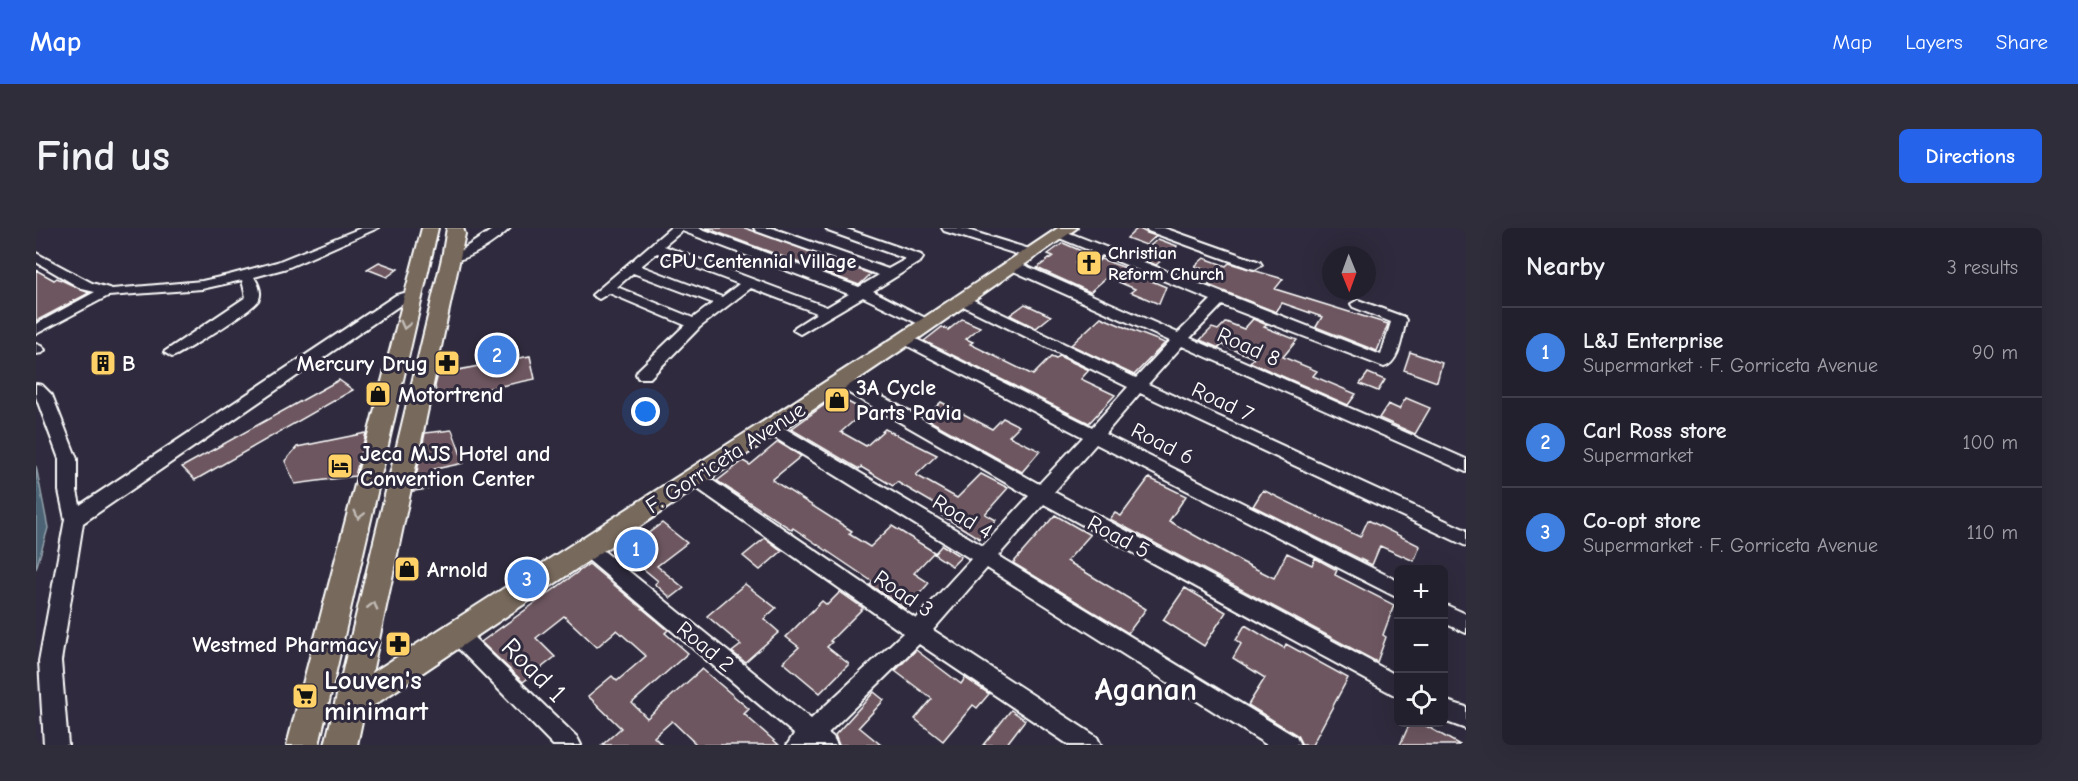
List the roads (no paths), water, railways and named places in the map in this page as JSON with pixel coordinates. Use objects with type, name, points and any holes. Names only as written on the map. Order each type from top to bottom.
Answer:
[{"type":"main road","points":[[303,736],[430,228]]},
{"type":"main road","points":[[341,745],[451,258],[455,228]]},
{"type":"main road","name":"F. Gorriceta Avenue","points":[[350,704],[459,635],[1066,231]]},
{"type":"main road","points":[[374,451],[379,445],[393,439],[404,443],[408,450]]},
{"type":"main road","points":[[358,669],[362,682],[367,684],[381,683],[399,674]]},
{"type":"street","points":[[36,330],[104,292],[202,285],[246,275],[282,265],[372,228]]},
{"type":"street","points":[[451,258],[460,257],[504,228]]},
{"type":"street","points":[[678,228],[657,248],[603,291],[695,324]]},
{"type":"street","name":"Road 6","points":[[687,228],[857,292],[1094,434],[1394,588]]},
{"type":"street","points":[[760,228],[889,274]]},
{"type":"street","points":[[800,330],[829,313],[857,292],[916,258],[832,228]]},
{"type":"street","name":"Road 8","points":[[948,228],[1023,260],[1179,340],[1466,466]]},
{"type":"street","points":[[1152,228],[1255,265]]},
{"type":"street","points":[[1066,231],[1101,249],[1384,362],[1388,358],[1399,320],[1358,304]]},
{"type":"street","points":[[657,248],[829,313]]},
{"type":"street","points":[[1084,263],[1101,249]]},
{"type":"street","points":[[36,258],[104,292]]},
{"type":"street","points":[[633,268],[723,302]]},
{"type":"street","points":[[172,352],[242,308],[253,298],[252,285],[246,275]]},
{"type":"street","points":[[644,374],[695,324],[749,283]]},
{"type":"street","points":[[74,519],[401,297],[412,295]]},
{"type":"street","points":[[812,741],[918,632],[984,556],[1043,495],[1094,434],[1220,298]]},
{"type":"street","name":"Road 7","points":[[962,300],[1138,386],[1466,538]]},
{"type":"street","name":"Road 5","points":[[841,381],[1043,495],[1394,685]]},
{"type":"street","points":[[36,389],[44,395],[68,459],[68,491],[74,519],[50,661],[56,745]]},
{"type":"street","name":"Road 4","points":[[770,427],[1131,646],[1288,745]]},
{"type":"street","name":"Road 3","points":[[694,477],[918,632],[1089,745]]},
{"type":"street","name":"Road 2","points":[[587,548],[812,741]]},
{"type":"street","points":[[1448,615],[1466,624]]},
{"type":"street","name":"Road 1","points":[[459,635],[569,745]]},
{"type":"street","points":[[1448,713],[1466,718]]},
{"type":"water","points":[[36,466],[48,528],[36,569]]},
{"type":"place","name":"Christian Reform Church","points":[[1089,263]]},
{"type":"place","name":"Carl Ross store","points":[[497,355]]},
{"type":"place","name":"B","points":[[103,363]]},
{"type":"place","name":"Mercury Drug","points":[[447,363]]},
{"type":"place","name":"Motortrend","points":[[378,394]]},
{"type":"place","name":"3A Cycle Parts Pavia","points":[[837,400]]},
{"type":"place","name":"Jeca MJS Hotel and Convention Center","points":[[340,466]]},
{"type":"place","name":"L&J Enterprise","points":[[636,549]]},
{"type":"place","name":"Arnold","points":[[407,569]]},
{"type":"place","name":"Co-opt store","points":[[527,579]]},
{"type":"place","name":"Westmed Pharmacy","points":[[398,644]]},
{"type":"place","name":"Louven's minimart","points":[[305,696]]},
{"type":"district","name":"CPU Centennial Village","points":[[758,261]]},
{"type":"district","name":"Aganan","points":[[1146,689]]}]
